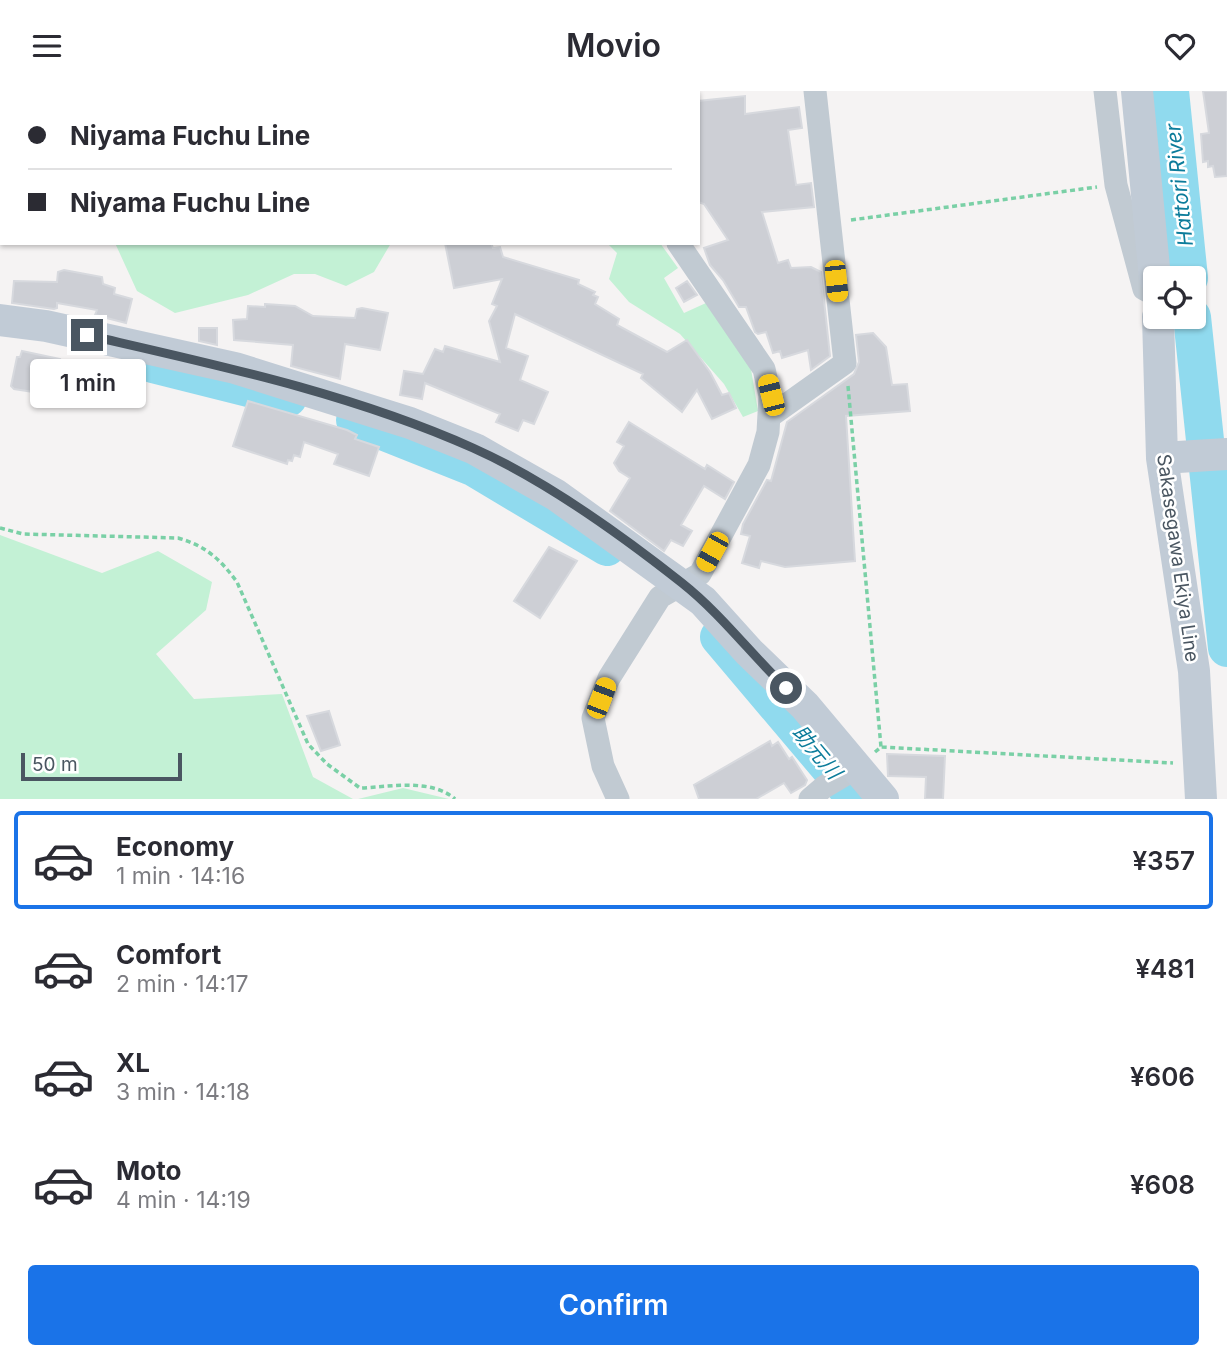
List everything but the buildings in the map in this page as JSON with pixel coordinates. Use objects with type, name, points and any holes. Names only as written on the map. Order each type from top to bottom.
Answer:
[{"type":"main road","points":[[1137,91],[1154,266]]},
{"type":"main road","points":[[0,320],[46,326],[236,368],[410,423],[475,449],[556,495],[671,590],[805,706],[883,799]]},
{"type":"main road","name":"Sakasegawa Ekiya Line","points":[[1160,329],[1176,457],[1194,671],[1201,799]]},
{"type":"main road","points":[[1176,457],[1227,454]]},
{"type":"street","points":[[769,417],[845,363],[814,91]]},
{"type":"street","points":[[1105,91],[1116,185],[1143,285]]},
{"type":"street","points":[[618,799],[603,766],[593,718],[609,678],[671,590],[700,574],[760,465],[769,417],[771,395],[764,369],[679,245]]},
{"type":"street","points":[[817,793],[856,768]]},
{"type":"path","points":[[829,223],[1116,185]]},
{"type":"path","points":[[845,363],[881,747]]},
{"type":"path","points":[[0,528],[23,534],[178,538],[198,544],[219,558],[237,582],[308,744],[327,764],[359,789],[407,786],[443,788],[455,799]]},
{"type":"path","points":[[856,768],[881,747],[1163,763]]},
{"type":"green space","points":[[116,245],[390,245],[374,272],[346,286],[315,274],[294,274],[248,295],[175,313],[137,291]]},
{"type":"green space","points":[[609,245],[661,245],[678,268],[664,278],[684,313],[706,303],[751,369],[758,411],[743,417],[724,384],[680,334],[629,302],[609,279],[617,253]]},
{"type":"green space","points":[[0,535],[102,573],[158,551],[212,582],[206,610],[156,654],[194,699],[282,694],[313,777],[353,799],[0,799]]},
{"type":"green space","points":[[403,788],[449,799],[358,799]]},
{"type":"waterway","name":"Hattori River","points":[[1170,91],[1188,266]]},
{"type":"waterway","name":"Hattori River","points":[[1193,329],[1227,648]]},
{"type":"waterway","name":"助元川","points":[[153,364],[288,398]]},
{"type":"waterway","name":"助元川","points":[[355,420],[473,467],[607,547]]},
{"type":"waterway","name":"助元川","points":[[719,637],[856,799]]},
{"type":"route","points":[[87,335],[236,368],[410,423],[475,449],[556,495],[682,583],[703,601],[748,652],[786,688]]}]
